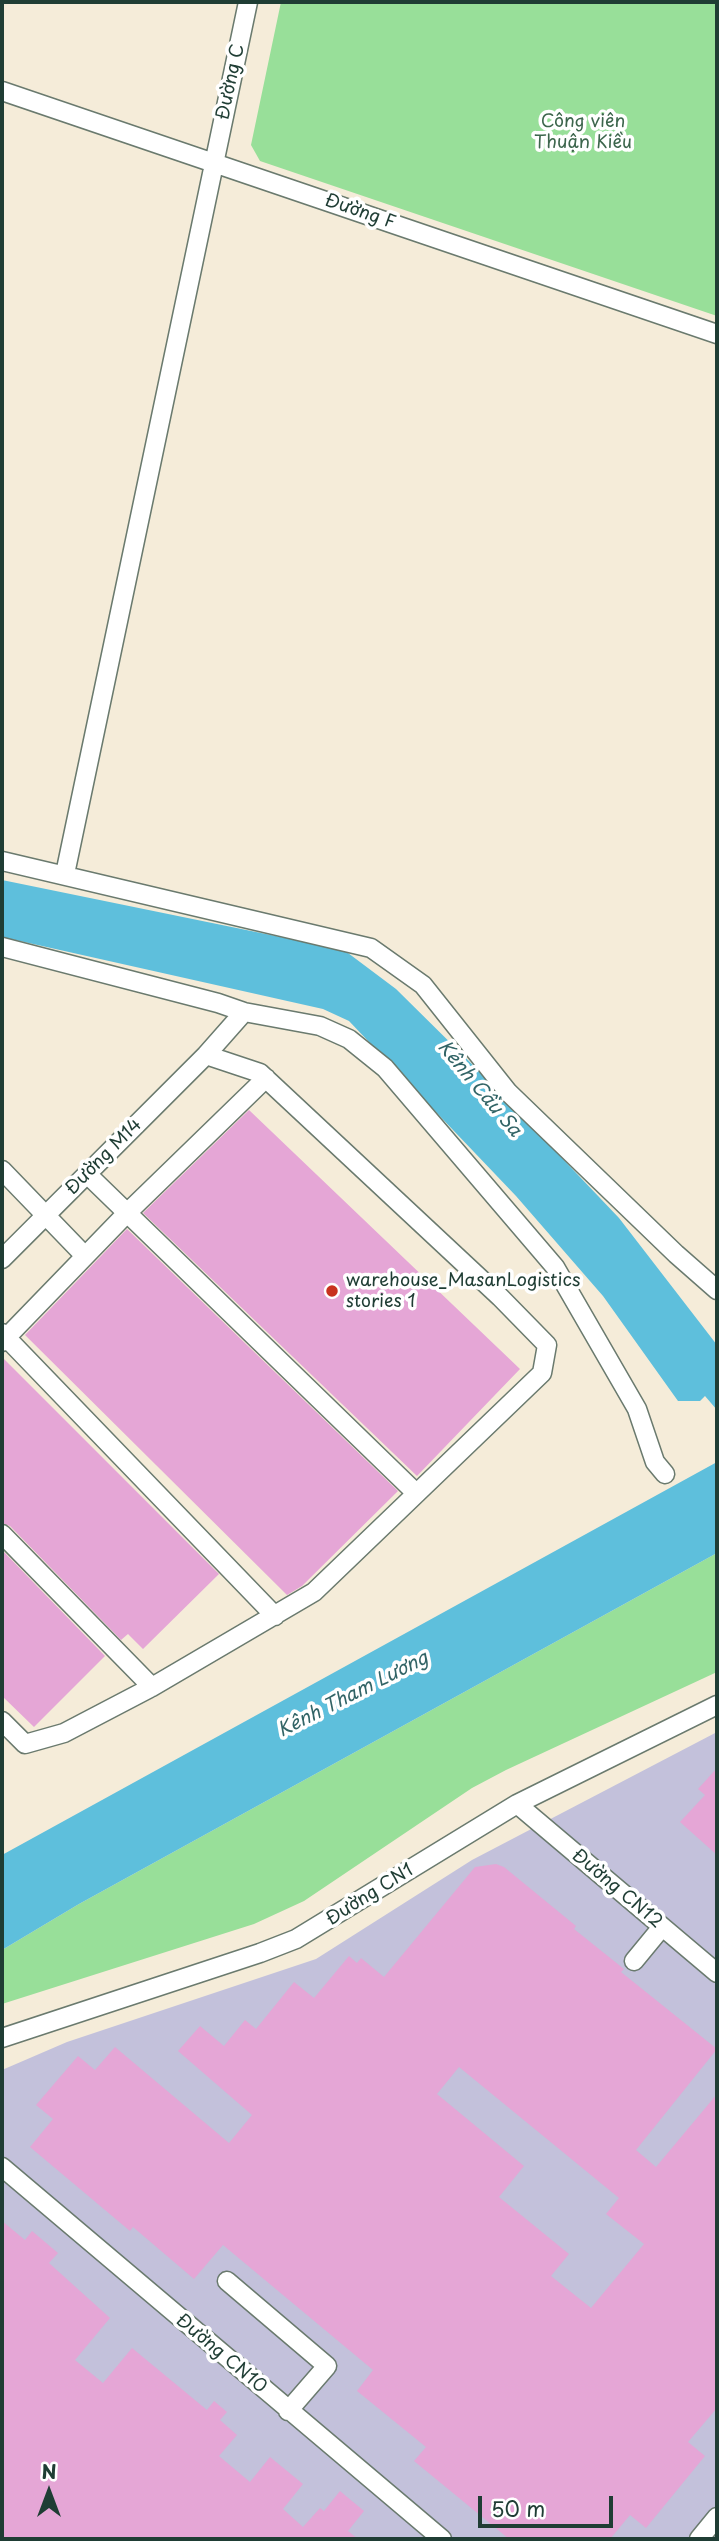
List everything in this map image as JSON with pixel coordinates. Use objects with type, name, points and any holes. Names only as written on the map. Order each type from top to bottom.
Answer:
[{"type":"street","name":"Đường C","points":[[65,874],[248,2]]},
{"type":"street","name":"Đường F","points":[[2,91],[717,334]]},
{"type":"street","points":[[2,860],[371,948],[424,985],[508,1092],[717,1290]]},
{"type":"street","points":[[2,947],[244,1012],[320,1026],[349,1039],[385,1068],[555,1267],[637,1409],[655,1462],[665,1474]]},
{"type":"street","name":"Đường M14","points":[[2,1259],[206,1055],[244,1012]]},
{"type":"street","points":[[2,1721],[25,1744],[64,1733],[152,1687],[314,1592],[542,1373],[547,1345],[500,1297],[260,1073],[206,1055]]},
{"type":"street","points":[[266,1078],[3,1337],[275,1616]]},
{"type":"street","points":[[2,1170],[85,1256]]},
{"type":"street","points":[[87,1174],[416,1493]]},
{"type":"street","points":[[2,1534],[152,1687]]},
{"type":"street","name":"Đường CN1","points":[[2,2038],[247,1958],[296,1939],[517,1804],[717,1704]]},
{"type":"street","name":"Đường CN12","points":[[517,1804],[717,1973]]},
{"type":"street","points":[[634,1961],[662,1927]]},
{"type":"street","name":"Đường CN10","points":[[2,2166],[442,2539]]},
{"type":"street","points":[[227,2281],[327,2366],[288,2411]]},
{"type":"street","points":[[699,2539],[717,2517]]},
{"type":"shaded area","points":[[717,1732],[717,2539],[2,2539],[2,2070],[67,2042],[316,1959],[472,1860]]},
{"type":"green space","name":"Công viên Thuận Kiều","points":[[281,2],[717,2],[717,316],[260,161],[251,145]]},
{"type":"green space","points":[[717,1553],[717,1672],[472,1788],[304,1901],[254,1924],[2,2004],[2,1950],[79,1904]]},
{"type":"water","name":"Kênh Cầu Sa","points":[[2,880],[344,950],[396,989],[482,1074],[619,1218],[717,1345],[717,1410],[705,1396],[700,1401],[678,1401],[603,1296],[516,1196],[349,1021],[323,1009],[2,937]]},
{"type":"water","name":"Kênh Tham Lương","points":[[717,1462],[717,1553],[79,1904],[2,1950],[2,1855]]},
{"type":"building","name":"warehouse_MasanLogistics stories 1","points":[[249,1110],[520,1369],[417,1476],[143,1213]]},
{"type":"building","points":[[127,1229],[398,1491],[302,1586],[287,1595],[25,1335]]},
{"type":"building","points":[[2,1357],[219,1574],[143,1649],[128,1634],[121,1640],[10,1526],[2,1523]]},
{"type":"building","points":[[2,1550],[105,1656],[34,1727],[2,1696]]},
{"type":"building","points":[[717,1768],[717,1855],[680,1822],[705,1795],[698,1789]]},
{"type":"building","points":[[496,1864],[504,1867],[624,1969],[621,1972],[717,2049],[636,2150],[656,2167],[717,2094],[717,2408],[688,2442],[705,2456],[646,2528],[630,2515],[610,2539],[509,2539],[414,2461],[426,2447],[357,2391],[373,2370],[223,2245],[194,2279],[133,2227],[130,2231],[30,2147],[53,2119],[36,2105],[78,2056],[95,2070],[115,2047],[229,2143],[252,2115],[178,2051],[200,2026],[224,2046],[245,2020],[256,2029],[294,1982],[314,1998],[349,1956],[357,1963],[361,1958],[384,1977],[475,1867]],"holes":[[[459,2067],[619,2198],[606,2214],[644,2244],[591,2308],[551,2276],[569,2254],[499,2197],[524,2166],[437,2094]]]},
{"type":"building","points":[[2,2221],[25,2240],[32,2231],[58,2253],[49,2263],[110,2318],[75,2360],[103,2383],[132,2348],[207,2410],[214,2401],[227,2412],[220,2420],[237,2435],[219,2456],[250,2482],[270,2457],[303,2484],[283,2509],[303,2527],[320,2508],[324,2511],[340,2491],[364,2511],[348,2531],[358,2539],[2,2539]]},
{"type":"place","name":"warehouse_MasanLogistics stories 1","points":[[332,1291]]}]
